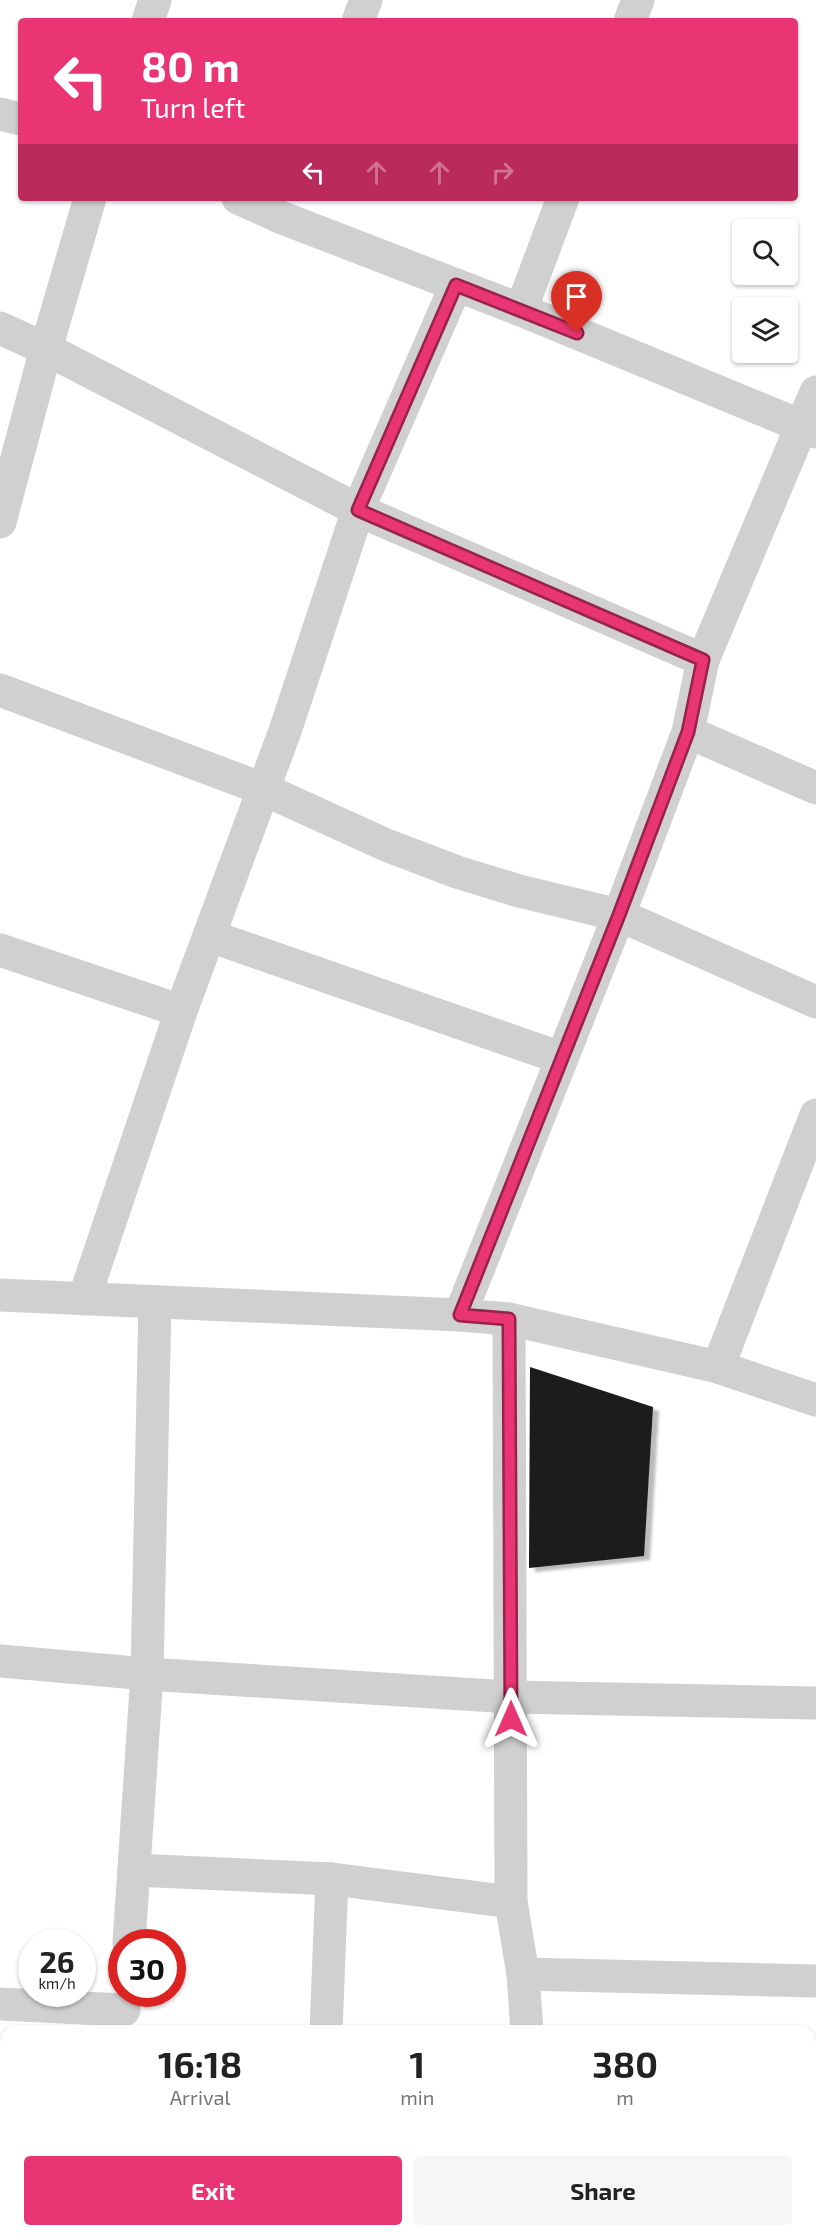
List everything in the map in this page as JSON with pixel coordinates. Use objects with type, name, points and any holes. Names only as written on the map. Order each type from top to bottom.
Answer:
[{"type":"street","points":[[149,18],[155,0]]},
{"type":"street","points":[[359,18],[366,0]]},
{"type":"street","points":[[631,18],[638,0]]},
{"type":"street","points":[[0,114],[18,118]]},
{"type":"street","points":[[0,522],[46,349],[89,201]]},
{"type":"street","points":[[253,201],[284,207],[456,285],[809,430]]},
{"type":"street","points":[[521,310],[562,201]]},
{"type":"street","points":[[84,1299],[181,1011],[285,731],[358,510],[456,285]]},
{"type":"street","points":[[0,328],[46,349],[358,510],[703,660]]},
{"type":"street","points":[[460,1315],[619,915],[688,732],[703,660],[809,430],[816,392]]},
{"type":"street","points":[[0,690],[263,789],[386,845],[457,872],[519,891],[619,915],[816,1002]]},
{"type":"street","points":[[688,732],[816,788]]},
{"type":"street","points":[[210,936],[561,1058]]},
{"type":"street","points":[[0,950],[181,1011]]},
{"type":"street","points":[[718,1367],[816,1115]]},
{"type":"street","points":[[0,1295],[509,1319],[718,1367],[816,1401]]},
{"type":"street","points":[[130,1929],[147,1674],[155,1302]]},
{"type":"street","points":[[509,1319],[511,1902],[523,1974],[527,2025]]},
{"type":"street","points":[[0,1661],[147,1674],[512,1697],[816,1703]]},
{"type":"street","points":[[134,1870],[332,1879],[511,1902]]},
{"type":"street","points":[[326,2025],[332,1879]]},
{"type":"street","points":[[523,1974],[816,1981]]},
{"type":"street","points":[[0,2004],[124,2012]]},
{"type":"building","points":[[530,1367],[653,1407],[644,1556],[529,1568]]},
{"type":"route","points":[[511,1719],[509,1319],[460,1315],[619,915],[688,732],[703,660],[358,510],[456,285],[577,333]]}]
